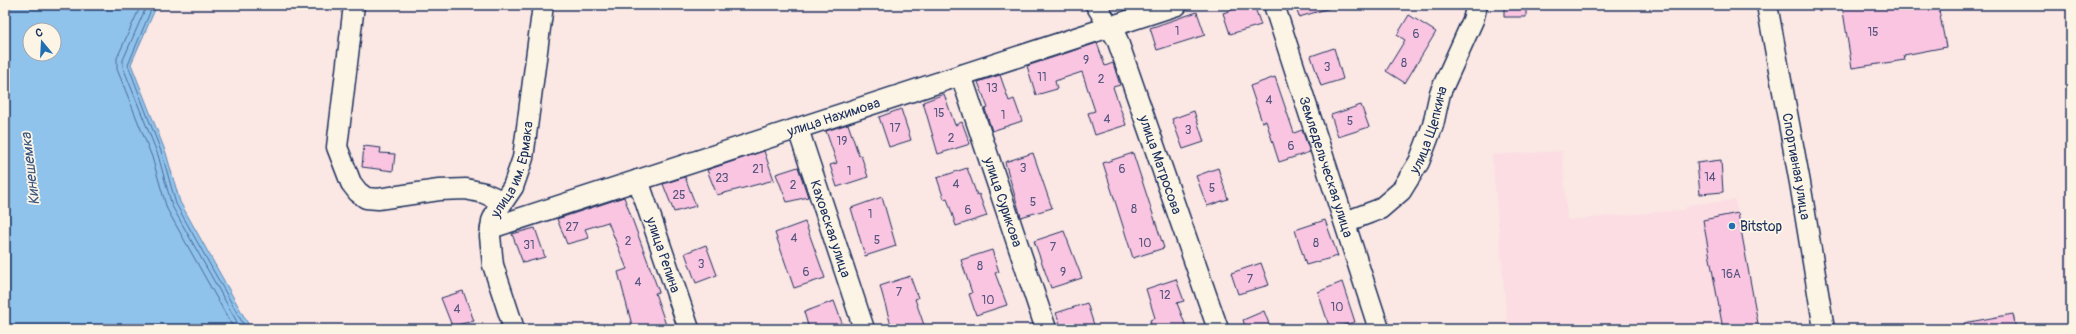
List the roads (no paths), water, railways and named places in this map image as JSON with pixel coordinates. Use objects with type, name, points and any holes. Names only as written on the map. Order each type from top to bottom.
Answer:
[{"type":"street","points":[[354,5],[337,147],[351,183],[358,192],[366,198],[378,199],[439,190],[466,189],[484,193],[502,202]]},
{"type":"street","name":"улица им. Ермака","points":[[514,329],[494,265],[490,247],[491,228],[492,221],[502,202],[513,187],[523,158],[544,5]]},
{"type":"street","name":"улица Матросова","points":[[1096,5],[1117,38],[1218,329]]},
{"type":"street","name":"улица Нахимова","points":[[491,228],[1177,5]]},
{"type":"street","name":"Земледельческая улица","points":[[1274,5],[1379,329]]},
{"type":"street","name":"улица Щепкина","points":[[1345,222],[1380,208],[1401,191],[1419,162],[1433,125],[1440,93],[1473,20],[1477,5]]},
{"type":"street","name":"Спортивная улица","points":[[1767,5],[1800,183],[1824,329]]},
{"type":"street","name":"улица Сурикова","points":[[961,75],[1046,329]]},
{"type":"street","name":"Каховская улица","points":[[798,128],[864,329]]},
{"type":"street","name":"улица Репина","points":[[638,180],[689,329]]},
{"type":"water","name":"Кинешемка","points":[[5,5],[157,5],[131,64],[166,153],[180,202],[251,329],[5,329]]},
{"type":"place","name":"Bitstop","points":[[1732,226]]}]
